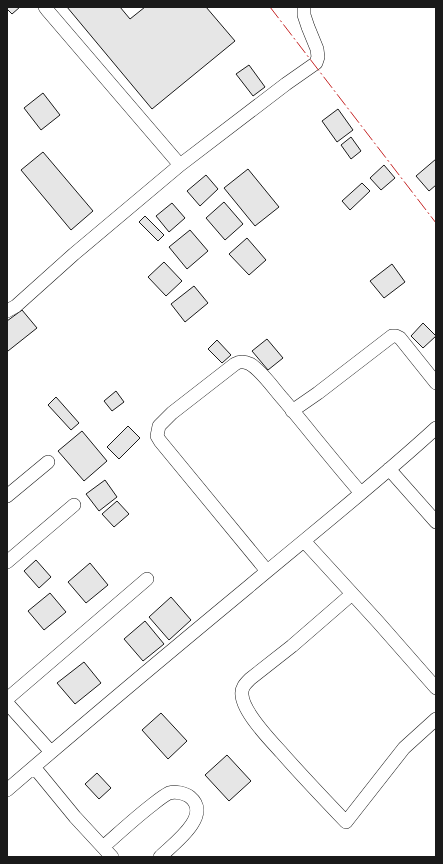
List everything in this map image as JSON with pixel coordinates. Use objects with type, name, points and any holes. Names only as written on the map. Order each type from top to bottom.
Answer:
[{"type":"street","points":[[46,7],[180,165]]},
{"type":"street","points":[[7,311],[16,306],[74,254],[180,165],[316,63],[318,57],[317,49],[308,27],[304,14],[304,7]]},
{"type":"street","points":[[292,411],[392,336],[400,338],[436,383]]},
{"type":"street","points":[[268,571],[160,441],[157,436],[159,426],[172,413],[235,364],[244,361],[256,369],[360,493]]},
{"type":"street","points":[[7,790],[149,669],[304,541],[436,428]]},
{"type":"street","points":[[7,496],[48,462]]},
{"type":"street","points":[[389,469],[436,522]]},
{"type":"street","points":[[7,562],[74,505]]},
{"type":"street","points":[[304,541],[436,688]]},
{"type":"street","points":[[7,699],[147,579]]},
{"type":"street","points":[[352,594],[245,684],[242,689],[243,700],[256,724],[346,822],[404,748],[436,719]]},
{"type":"street","points":[[7,703],[51,752]]},
{"type":"street","points":[[34,767],[75,817],[112,857]]},
{"type":"street","points":[[103,847],[142,812],[164,796],[178,792],[190,797],[196,807],[196,818],[187,831],[160,857]]},
{"type":"building","points":[[7,7],[20,7],[12,14]]},
{"type":"building","points":[[67,7],[120,7],[130,19],[145,7],[206,7],[235,41],[152,109]]},
{"type":"building","points":[[249,65],[265,87],[253,96],[236,74]]},
{"type":"building","points":[[43,93],[60,115],[41,130],[24,108]]},
{"type":"building","points":[[338,109],[353,130],[337,142],[322,121]]},
{"type":"building","points":[[351,137],[361,151],[351,159],[341,145]]},
{"type":"building","points":[[43,152],[93,211],[71,230],[21,170]]},
{"type":"building","points":[[436,159],[436,185],[429,191],[416,176]]},
{"type":"building","points":[[384,165],[395,178],[381,190],[370,178]]},
{"type":"building","points":[[248,169],[279,207],[255,226],[224,188]]},
{"type":"building","points":[[206,175],[218,189],[200,206],[187,191]]},
{"type":"building","points":[[362,183],[370,191],[350,210],[342,201]]},
{"type":"building","points":[[224,202],[243,224],[225,240],[206,218]]},
{"type":"building","points":[[172,203],[185,218],[169,232],[156,216]]},
{"type":"building","points":[[145,216],[164,235],[158,241],[139,222]]},
{"type":"building","points":[[190,230],[208,251],[187,269],[169,247]]},
{"type":"building","points":[[247,238],[266,260],[249,275],[229,254]]},
{"type":"building","points":[[164,262],[182,281],[166,296],[148,277]]},
{"type":"building","points":[[392,264],[405,282],[384,298],[370,281]]},
{"type":"building","points":[[194,286],[208,303],[185,322],[171,304]]},
{"type":"building","points":[[22,310],[37,328],[8,351],[7,321]]},
{"type":"building","points":[[423,323],[436,336],[423,348],[411,336]]},
{"type":"building","points":[[267,339],[283,358],[268,370],[252,351]]},
{"type":"building","points":[[217,340],[231,355],[222,363],[208,349]]},
{"type":"building","points":[[116,391],[124,402],[112,411],[104,401]]},
{"type":"building","points":[[56,397],[79,423],[71,430],[48,405]]},
{"type":"building","points":[[128,426],[140,438],[119,459],[107,447]]},
{"type":"building","points":[[82,431],[107,461],[84,481],[58,451]]},
{"type":"building","points":[[105,480],[117,497],[99,511],[86,494]]},
{"type":"building","points":[[117,501],[129,514],[114,527],[102,514]]},
{"type":"building","points":[[36,560],[51,577],[39,588],[24,571]]},
{"type":"building","points":[[90,563],[108,585],[86,603],[68,582]]},
{"type":"building","points":[[50,593],[66,612],[44,630],[28,611]]},
{"type":"building","points":[[171,597],[191,620],[169,640],[149,617]]},
{"type":"building","points":[[145,621],[164,644],[143,661],[124,639]]},
{"type":"building","points":[[84,662],[101,683],[75,704],[57,683]]},
{"type":"building","points":[[161,713],[187,741],[168,759],[142,730]]},
{"type":"building","points":[[227,755],[251,781],[229,801],[205,775]]},
{"type":"building","points":[[97,773],[111,788],[99,799],[85,784]]},
{"type":"power","points":[[270,7],[436,223]]}]
